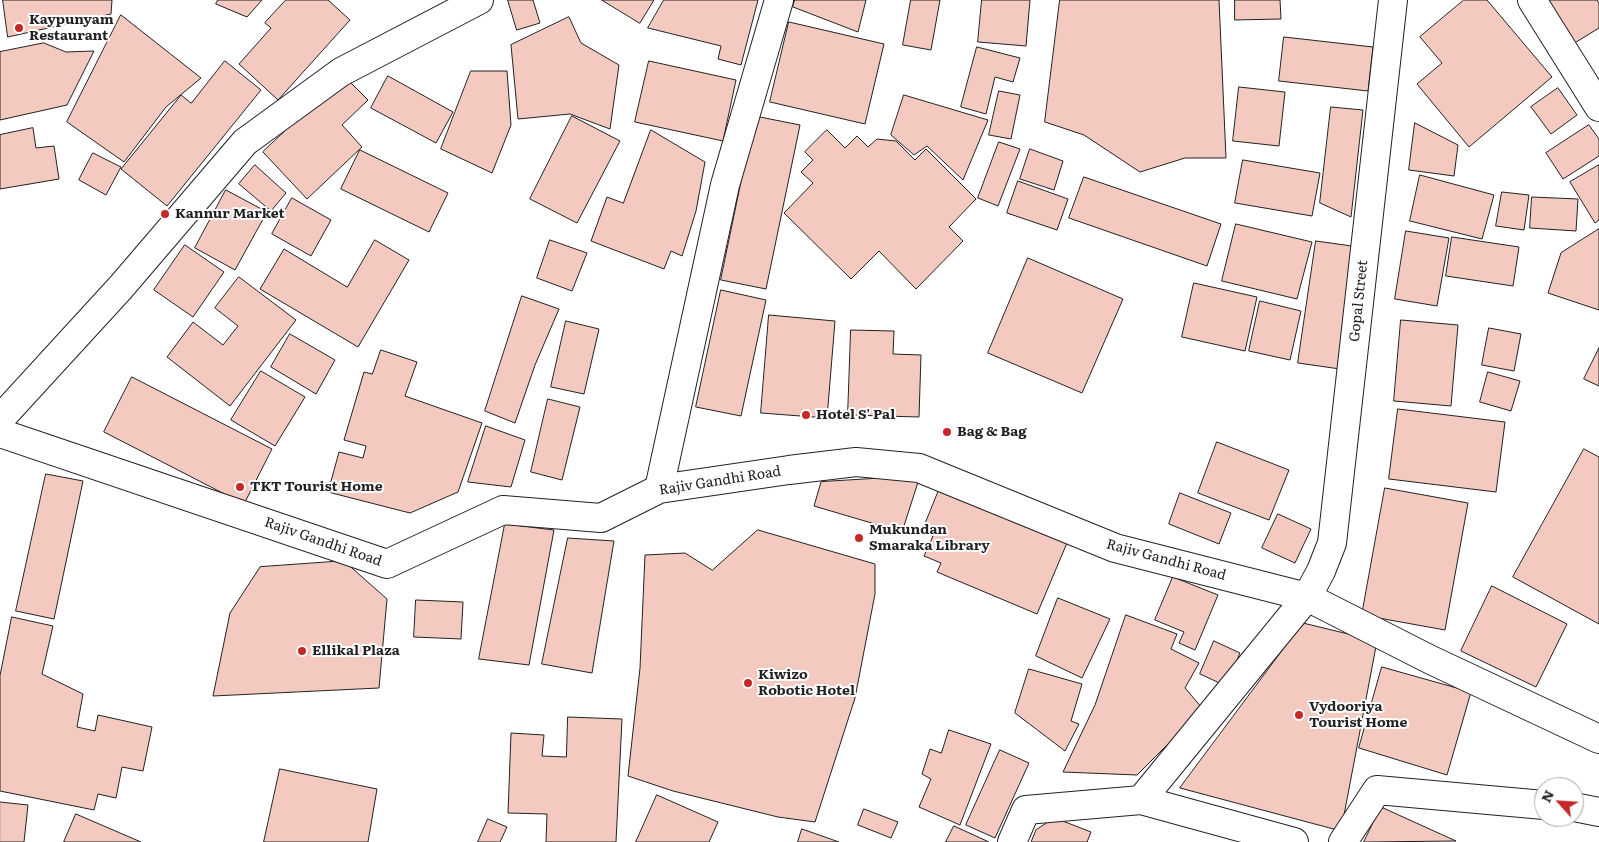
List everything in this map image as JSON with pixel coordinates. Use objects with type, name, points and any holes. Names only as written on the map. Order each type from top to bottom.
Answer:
[{"type":"street","points":[[0,419],[121,287],[245,142],[341,72],[478,0]]},
{"type":"street","points":[[659,489],[725,185],[778,0]]},
{"type":"street","name":"Gopal Street","points":[[1141,800],[1307,597],[1321,571],[1332,543],[1393,0]]},
{"type":"street","points":[[1532,0],[1599,107]]},
{"type":"street","name":"Rajiv Gandhi Road","points":[[0,433],[388,564],[502,510],[601,518],[659,489],[856,462],[918,468],[1115,548],[1307,597],[1431,660],[1599,739]]},
{"type":"street","points":[[1343,842],[1377,790],[1534,804]]},
{"type":"street","points":[[1012,842],[1026,810],[1141,800],[1294,842]]},
{"type":"street","points":[[1584,809],[1599,812]]},
{"type":"building","points":[[3,0],[112,0],[111,14],[8,37]]},
{"type":"building","points":[[218,0],[262,0],[247,17],[216,4]]},
{"type":"building","points":[[286,0],[328,0],[350,20],[278,100],[239,64],[271,28],[265,23]]},
{"type":"building","points":[[508,0],[533,0],[540,23],[517,30]]},
{"type":"building","points":[[602,0],[654,0],[640,23]]},
{"type":"building","points":[[664,0],[758,0],[741,65],[718,59],[721,46],[648,28]]},
{"type":"building","points":[[795,0],[866,0],[858,32],[793,7]]},
{"type":"building","points":[[911,0],[940,0],[931,50],[903,45]]},
{"type":"building","points":[[982,0],[1030,0],[1026,46],[978,42]]},
{"type":"building","points":[[1060,0],[1219,0],[1226,158],[1185,158],[1140,172],[1084,135],[1045,122]]},
{"type":"building","points":[[1235,0],[1280,0],[1281,19],[1235,20]]},
{"type":"building","points":[[1464,0],[1487,0],[1552,77],[1469,147],[1417,84],[1442,63],[1420,37]]},
{"type":"building","points":[[1546,0],[1597,0],[1599,3],[1599,28],[1573,44]]},
{"type":"building","points":[[121,15],[201,78],[166,107],[124,162],[67,122]]},
{"type":"building","points":[[569,17],[581,43],[619,65],[610,129],[570,114],[518,119],[511,45]]},
{"type":"building","points":[[789,22],[884,44],[865,124],[770,102]]},
{"type":"building","points":[[1284,37],[1373,47],[1368,91],[1279,81]]},
{"type":"building","points":[[44,43],[66,52],[94,51],[67,105],[0,120],[0,52]]},
{"type":"building","points":[[977,47],[1020,58],[1013,82],[995,77],[986,114],[961,107]]},
{"type":"building","points":[[225,61],[261,90],[167,206],[121,169],[181,95],[191,103]]},
{"type":"building","points":[[649,61],[736,80],[723,141],[635,122]]},
{"type":"building","points":[[471,71],[507,71],[511,125],[492,173],[441,149]]},
{"type":"building","points":[[344,76],[368,100],[342,125],[362,147],[307,199],[263,152]]},
{"type":"building","points":[[388,76],[453,112],[436,143],[371,108]]},
{"type":"building","points":[[1239,87],[1285,92],[1279,146],[1233,141]]},
{"type":"building","points":[[1558,88],[1577,115],[1551,134],[1531,107]]},
{"type":"building","points":[[999,91],[1020,95],[1011,139],[989,135]]},
{"type":"building","points":[[904,95],[988,120],[963,180],[927,146],[914,155],[891,135]]},
{"type":"building","points":[[1331,107],[1363,110],[1351,217],[1320,203]]},
{"type":"building","points":[[572,116],[620,141],[577,223],[530,199]]},
{"type":"building","points":[[755,116],[800,125],[766,289],[721,280]]},
{"type":"building","points":[[1415,123],[1458,145],[1454,176],[1409,170]]},
{"type":"building","points":[[1589,125],[1599,139],[1599,156],[1563,179],[1546,153]]},
{"type":"building","points":[[33,128],[36,148],[54,146],[59,179],[0,189],[0,135]]},
{"type":"building","points":[[651,130],[705,162],[696,211],[682,256],[671,251],[664,269],[591,241],[607,197],[623,203]]},
{"type":"building","points":[[827,130],[845,148],[857,136],[868,147],[877,139],[896,141],[915,160],[926,149],[976,199],[949,227],[963,241],[916,289],[879,251],[851,279],[784,213],[813,183],[801,172],[813,160],[805,152]]},
{"type":"building","points":[[999,142],[1020,149],[998,206],[978,198]]},
{"type":"building","points":[[1030,149],[1063,161],[1054,190],[1020,179]]},
{"type":"building","points":[[360,150],[448,193],[429,232],[341,189]]},
{"type":"building","points":[[93,153],[121,167],[106,195],[79,180]]},
{"type":"building","points":[[1243,160],[1320,173],[1312,216],[1235,203]]},
{"type":"building","points":[[255,165],[286,193],[271,211],[239,184]]},
{"type":"building","points":[[1599,165],[1599,220],[1595,223],[1570,182]]},
{"type":"building","points":[[1420,175],[1494,195],[1482,239],[1410,221]]},
{"type":"building","points":[[1084,177],[1221,224],[1207,266],[1069,218]]},
{"type":"building","points":[[1018,181],[1068,199],[1057,230],[1007,213]]},
{"type":"building","points":[[226,190],[267,212],[235,270],[195,248]]},
{"type":"building","points":[[1502,192],[1529,195],[1524,230],[1496,226]]},
{"type":"building","points":[[1532,197],[1578,199],[1576,231],[1530,228]]},
{"type":"building","points":[[292,198],[331,220],[311,256],[272,234]]},
{"type":"building","points":[[1236,224],[1312,242],[1297,299],[1222,281]]},
{"type":"building","points":[[1599,229],[1599,310],[1548,293],[1561,253]]},
{"type":"building","points":[[1406,231],[1449,238],[1437,306],[1395,299]]},
{"type":"building","points":[[1452,237],[1519,247],[1513,286],[1446,276]]},
{"type":"building","points":[[375,240],[409,260],[358,347],[260,289],[284,249],[347,287]]},
{"type":"building","points":[[550,240],[587,253],[572,291],[537,278]]},
{"type":"building","points":[[1316,241],[1359,247],[1340,369],[1298,363]]},
{"type":"building","points":[[185,245],[224,272],[193,317],[154,290]]},
{"type":"building","points":[[1028,258],[1123,299],[1082,393],[988,353]]},
{"type":"building","points":[[239,277],[296,320],[230,406],[167,357],[193,322],[223,345],[238,326],[215,308]]},
{"type":"building","points":[[1194,283],[1257,297],[1245,351],[1182,337]]},
{"type":"building","points":[[721,290],[766,300],[741,416],[696,407]]},
{"type":"building","points":[[522,296],[559,309],[535,365],[515,423],[485,411]]},
{"type":"building","points":[[1260,301],[1301,311],[1290,360],[1249,351]]},
{"type":"building","points":[[769,315],[835,321],[827,418],[761,413]]},
{"type":"building","points":[[1401,320],[1458,325],[1451,406],[1394,401]]},
{"type":"building","points":[[566,321],[599,329],[584,394],[551,387]]},
{"type":"building","points":[[1489,328],[1521,334],[1514,371],[1482,365]]},
{"type":"building","points":[[851,330],[894,331],[893,354],[921,355],[919,417],[848,415]]},
{"type":"building","points":[[290,334],[335,360],[316,394],[271,367]]},
{"type":"building","points":[[1599,348],[1599,386],[1584,379]]},
{"type":"building","points":[[381,350],[417,362],[405,396],[482,423],[458,492],[410,513],[328,492],[339,452],[363,458],[366,446],[344,440],[364,372],[372,374]]},
{"type":"building","points":[[261,371],[305,397],[275,446],[231,420]]},
{"type":"building","points":[[1488,372],[1520,381],[1511,411],[1480,402]]},
{"type":"building","points":[[132,377],[272,449],[244,504],[104,432]]},
{"type":"building","points":[[548,399],[580,407],[562,480],[531,472]]},
{"type":"building","points":[[1398,409],[1505,422],[1496,492],[1389,479]]},
{"type":"building","points":[[486,426],[525,440],[511,487],[468,482]]},
{"type":"building","points":[[1217,442],[1289,470],[1269,520],[1198,493]]},
{"type":"building","points":[[1584,449],[1599,457],[1599,624],[1513,577]]},
{"type":"building","points":[[46,474],[83,481],[54,619],[16,611]]},
{"type":"building","points":[[920,476],[902,532],[814,506],[821,482]]},
{"type":"building","points":[[1385,488],[1468,503],[1445,630],[1362,615]]},
{"type":"building","points":[[939,490],[1067,543],[1037,614],[937,572],[941,563],[924,556],[933,536],[922,532]]},
{"type":"building","points":[[1180,493],[1231,513],[1219,544],[1169,524]]},
{"type":"building","points":[[1278,514],[1311,529],[1295,563],[1262,548]]},
{"type":"building","points":[[505,524],[554,530],[529,665],[479,659]]},
{"type":"building","name":"Kiwizo Robotic Hotel","points":[[758,530],[875,564],[875,594],[855,698],[815,822],[778,817],[673,791],[628,776],[640,668],[645,555],[685,553],[712,570]]},
{"type":"building","points":[[568,538],[614,541],[592,673],[542,664]]},
{"type":"building","name":"Ellikal Plaza","points":[[344,561],[387,599],[379,688],[213,696],[230,613],[260,567]]},
{"type":"building","points":[[1173,577],[1218,595],[1195,650],[1179,643],[1184,632],[1155,620]]},
{"type":"building","points":[[1492,586],[1567,624],[1536,687],[1461,651]]},
{"type":"building","points":[[1058,598],[1110,619],[1082,678],[1036,656]]},
{"type":"building","points":[[416,600],[463,602],[461,639],[414,637]]},
{"type":"building","points":[[1126,615],[1177,634],[1171,649],[1199,663],[1185,688],[1203,709],[1137,775],[1063,772],[1095,705]]},
{"type":"building","points":[[12,617],[53,626],[42,674],[83,694],[77,727],[95,731],[98,715],[152,727],[143,771],[122,767],[116,798],[98,794],[94,810],[0,791],[0,676]]},
{"type":"building","name":"Vydooriya Tourist Home","points":[[1303,623],[1377,641],[1341,831],[1180,788]]},
{"type":"building","points":[[1214,641],[1240,653],[1226,686],[1200,674]]},
{"type":"building","points":[[1382,667],[1471,692],[1447,775],[1359,748]]},
{"type":"building","points":[[1029,669],[1082,684],[1071,721],[1079,724],[1065,751],[1015,713]]},
{"type":"building","points":[[568,717],[622,719],[616,842],[546,842],[547,814],[508,813],[511,733],[544,735],[542,756],[566,757]]},
{"type":"building","points":[[949,730],[991,744],[960,825],[919,807],[931,779],[922,774],[930,749],[941,753]]},
{"type":"building","points":[[1000,750],[1029,763],[995,838],[966,825]]},
{"type":"building","points":[[280,769],[377,789],[368,842],[264,842]]},
{"type":"building","points":[[657,795],[718,822],[709,842],[636,842]]},
{"type":"building","points":[[0,802],[28,805],[24,842],[0,842]]},
{"type":"building","points":[[1381,807],[1456,841],[1364,842]]},
{"type":"building","points":[[864,809],[898,822],[891,838],[858,825]]},
{"type":"building","points":[[76,814],[141,842],[64,842]]},
{"type":"building","points":[[1055,818],[1091,832],[1087,842],[1031,842],[1036,830]]},
{"type":"building","points":[[488,819],[507,827],[500,842],[478,842]]},
{"type":"building","points":[[954,826],[989,842],[946,842]]},
{"type":"building","points":[[802,829],[839,842],[798,842]]},
{"type":"place","name":"Kaypunyam Restaurant","points":[[19,28]]},
{"type":"place","name":"Kannur Market","points":[[165,214]]},
{"type":"place","name":"Hotel S' Pal","points":[[806,415]]},
{"type":"place","name":"Bag & Bag","points":[[947,432]]},
{"type":"place","name":"TKT Tourist Home","points":[[240,487]]},
{"type":"place","name":"Mukundan Smaraka Library","points":[[859,538]]},
{"type":"place","name":"Ellikal Plaza","points":[[302,651]]},
{"type":"place","name":"Kiwizo Robotic Hotel","points":[[748,683]]},
{"type":"place","name":"Vydooriya Tourist Home","points":[[1299,715]]}]
